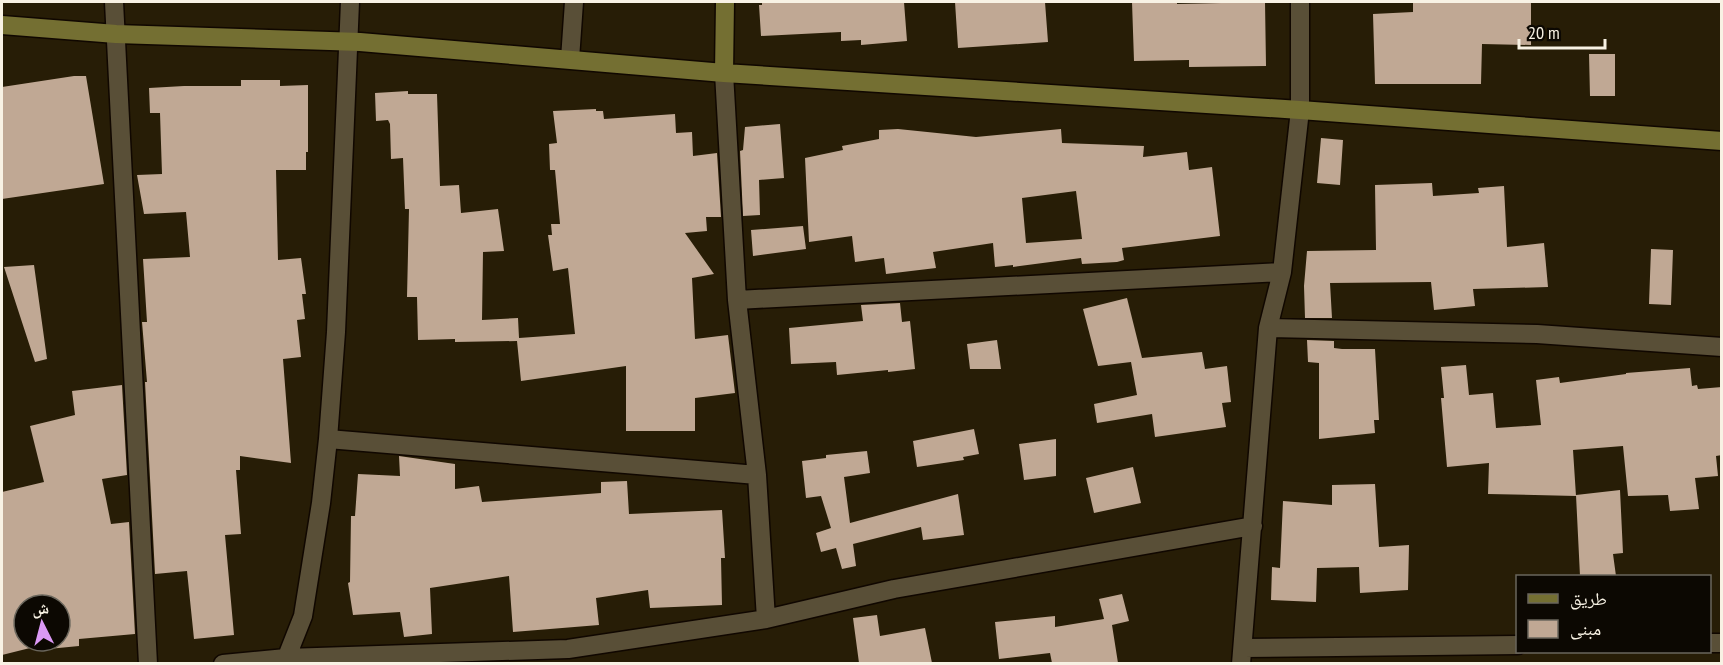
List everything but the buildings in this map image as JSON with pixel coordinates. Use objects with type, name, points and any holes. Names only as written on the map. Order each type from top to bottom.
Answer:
[{"type":"street","points":[[114,2],[148,663]]},
{"type":"street","points":[[285,661],[303,616],[321,503],[328,439],[336,332],[350,2]]},
{"type":"street","points":[[570,59],[574,2]]},
{"type":"street","points":[[725,2],[724,73],[737,300],[757,476],[766,619]]},
{"type":"street","points":[[1300,2],[1300,110],[1282,272],[1268,328],[1242,656],[1516,645]]},
{"type":"street","points":[[2,25],[116,34],[348,42],[724,73],[1300,110],[1722,141]]},
{"type":"street","points":[[737,300],[1282,272]]},
{"type":"street","points":[[1268,328],[1538,334],[1722,347]]},
{"type":"street","points":[[328,439],[757,476]]},
{"type":"street","points":[[223,663],[568,649],[766,619],[894,589],[1252,526]]}]
